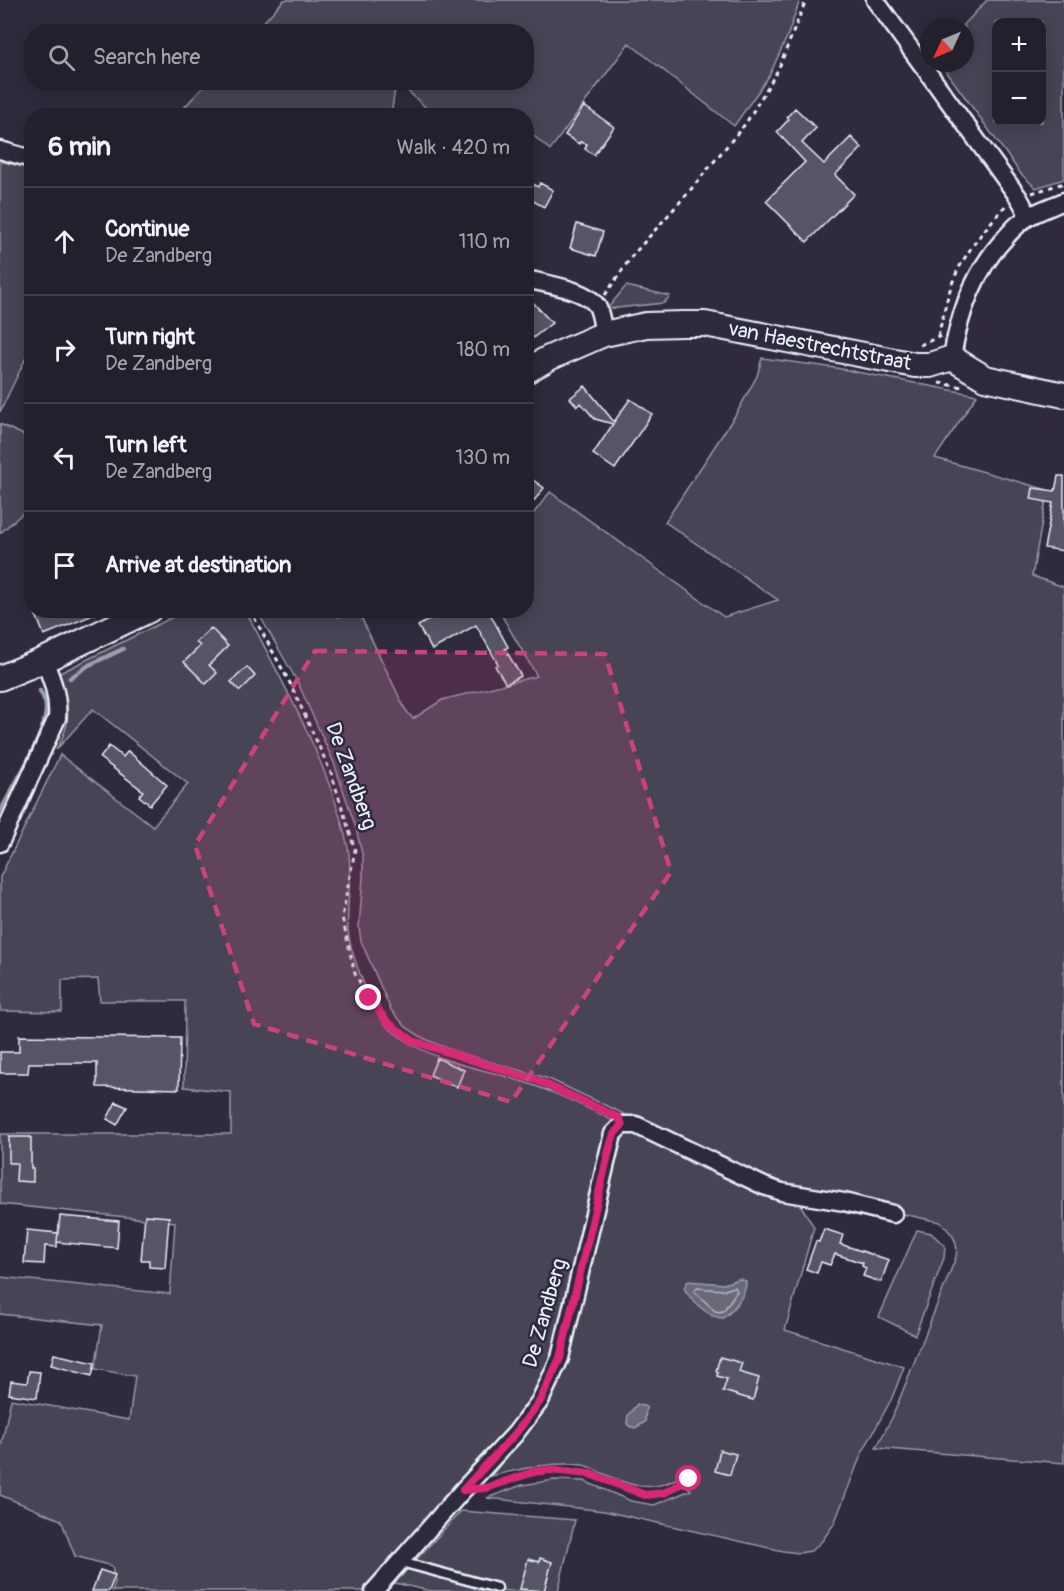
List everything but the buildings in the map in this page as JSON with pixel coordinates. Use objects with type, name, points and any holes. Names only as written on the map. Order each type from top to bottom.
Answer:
[{"type":"street","points":[[875,0],[1019,198],[1029,216]]},
{"type":"street","points":[[0,150],[24,157]]},
{"type":"street","points":[[1064,201],[1029,216],[1018,224],[994,250],[972,284],[963,309],[952,358],[985,378],[1064,394]]},
{"type":"street","points":[[534,281],[575,292],[597,306],[604,334]]},
{"type":"street","name":"van Haestrechtstraat","points":[[534,366],[604,334],[646,326],[705,324],[915,365],[930,365],[952,358]]},
{"type":"street","points":[[0,678],[132,618]]},
{"type":"street","points":[[0,843],[57,718],[58,705],[44,660]]},
{"type":"street","points":[[622,1125],[636,1125],[764,1186],[782,1192],[844,1202],[893,1214]]},
{"type":"street","name":"De Zandberg","points":[[374,1591],[515,1434],[540,1401],[560,1358],[610,1146],[614,1134],[622,1125]]},
{"type":"lane","points":[[400,1562],[497,1588]]},
{"type":"path","points":[[597,306],[632,256],[746,123],[778,70],[806,0]]},
{"type":"path","points":[[1019,198],[1064,183]]},
{"type":"path","name":"van Haestrechtstraat","points":[[917,346],[938,336]]},
{"type":"path","name":"van Haestrechtstraat","points":[[936,382],[971,389]]},
{"type":"path","name":"De Zandberg","points":[[254,618],[291,685],[332,775],[354,850],[342,917],[355,974],[369,998],[387,1022],[413,1041],[541,1082],[619,1118],[622,1125]]},
{"type":"path","points":[[463,1490],[486,1488],[533,1472],[549,1470],[590,1474],[645,1495],[664,1493],[689,1479]]},
{"type":"highlighted area","points":[[315,651],[605,654],[671,872],[511,1102],[254,1024],[195,845]]},
{"type":"shaded area","points":[[284,0],[800,0],[787,37],[769,76],[734,126],[629,43],[550,150],[534,136],[534,108],[426,108],[407,90],[534,90],[534,24],[262,24]]},
{"type":"shaded area","points":[[987,0],[1064,0],[1064,179],[1036,188],[1021,174],[947,72],[974,72],[974,18],[970,18]]},
{"type":"shaded area","points":[[200,90],[395,90],[392,108],[184,108]]},
{"type":"shaded area","points":[[0,161],[24,167],[24,362],[0,412]]},
{"type":"shaded area","points":[[626,286],[670,296],[664,303],[607,309]]},
{"type":"shaded area","points":[[762,358],[836,368],[977,395],[935,458],[1048,490],[1032,576],[1064,587],[1064,1463],[876,1448],[892,1418],[956,1257],[954,1238],[940,1222],[782,1188],[549,1079],[453,1051],[423,1038],[406,1027],[391,1010],[361,941],[359,927],[363,858],[356,828],[334,763],[298,683],[261,618],[361,618],[405,709],[413,719],[442,700],[537,676],[503,618],[534,618],[534,513],[550,492],[724,617],[778,600],[665,522],[736,414],[757,376]]},
{"type":"shaded area","points":[[0,424],[24,435],[24,512],[0,533]]},
{"type":"shaded area","points":[[171,618],[250,618],[304,726],[330,786],[348,848],[349,939],[366,990],[385,1024],[401,1037],[430,1053],[540,1088],[614,1121],[543,1384],[531,1409],[370,1591],[112,1591],[115,1582],[112,1566],[75,1556],[61,1520],[0,1495],[0,1451],[11,1399],[129,1420],[135,1376],[95,1369],[102,1325],[0,1314],[0,1277],[170,1294],[175,1222],[0,1204],[0,1134],[231,1134],[231,1092],[184,1087],[185,1001],[100,1001],[98,979],[62,980],[62,1012],[0,1011],[0,877],[60,755],[153,826],[188,784],[93,709],[56,750],[66,729],[68,713],[56,675]]},
{"type":"shaded area","points":[[626,1126],[694,1165],[765,1194],[800,1204],[814,1227],[785,1330],[904,1367],[892,1398],[861,1455],[834,1524],[822,1541],[811,1551],[799,1553],[604,1511],[487,1498],[522,1485],[554,1480],[584,1481],[631,1501],[654,1505],[691,1490],[678,1478],[659,1485],[641,1486],[623,1482],[588,1466],[571,1464],[536,1466],[491,1476],[541,1415],[551,1392]],"holes":[[[739,1279],[712,1316],[708,1283],[724,1284]]]},
{"type":"shaded area","points":[[917,1230],[931,1233],[945,1246],[944,1258],[915,1335],[879,1317]]},
{"type":"shaded area","points":[[461,1511],[575,1520],[558,1591],[430,1591],[395,1583]]},
{"type":"water","points":[[739,1279],[746,1281],[742,1297],[723,1318],[700,1308],[684,1288],[688,1281],[724,1284]]},
{"type":"water","points":[[637,1404],[646,1407],[645,1422],[635,1428],[627,1423],[628,1415]]},
{"type":"waterway","points":[[70,678],[89,665],[123,649]]},
{"type":"waterway","points":[[0,812],[41,731],[46,708],[40,691]]},
{"type":"route","points":[[369,998],[387,1022],[413,1041],[541,1082],[619,1118],[622,1125],[614,1134],[610,1146],[560,1358],[540,1401],[515,1434],[463,1490],[486,1488],[533,1472],[549,1470],[590,1474],[645,1495],[664,1493],[689,1479]]}]
